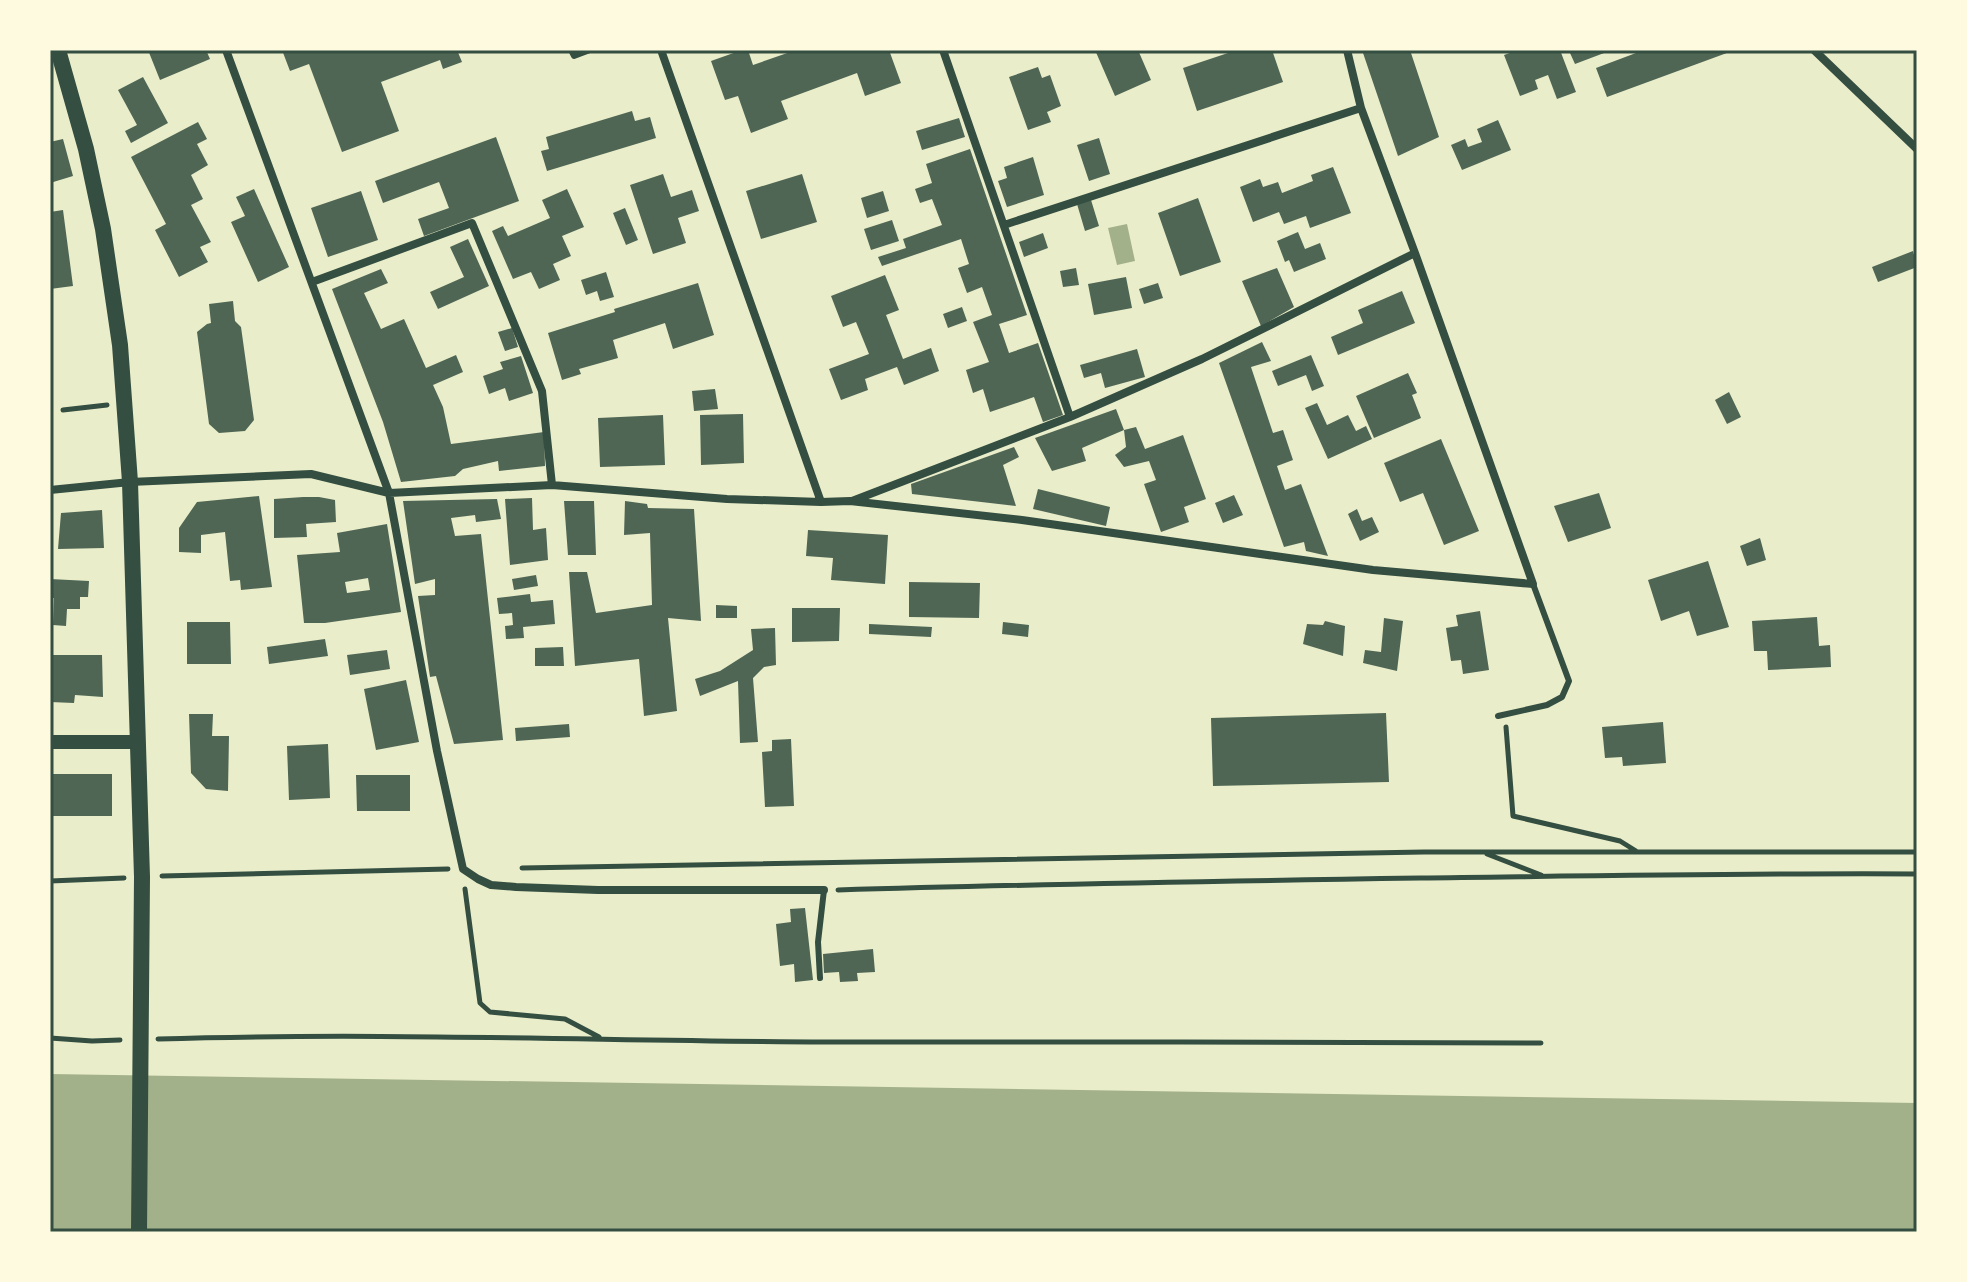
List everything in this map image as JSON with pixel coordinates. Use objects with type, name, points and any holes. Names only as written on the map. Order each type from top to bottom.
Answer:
[{"type":"main road","points":[[58,50],[86,149],[103,229],[120,345],[130,482],[146,1038],[139,1232]]},
{"type":"street","points":[[226,50],[389,493],[437,751],[463,869],[491,885],[516,887],[824,890]]},
{"type":"street","points":[[661,50],[821,502]]},
{"type":"street","points":[[943,50],[1070,417]]},
{"type":"street","points":[[50,490],[130,482],[311,474],[389,493],[552,485],[727,499],[850,501],[1022,520],[1373,570],[1533,584],[1361,108],[1347,50]]},
{"type":"street","points":[[1814,50],[1917,149]]},
{"type":"street","points":[[1004,225],[1361,108]]},
{"type":"street","points":[[312,282],[472,223],[542,391],[552,485]]},
{"type":"street","points":[[850,501],[1070,417],[1202,359],[1415,253]]},
{"type":"street","points":[[50,742],[138,742]]},
{"type":"lane","points":[[571,50],[574,56],[590,50]]},
{"type":"lane","points":[[1502,715],[1547,705],[1562,697],[1569,681],[1533,584]]},
{"type":"lane","points":[[820,978],[818,942],[824,890]]},
{"type":"path","points":[[63,410],[124,403]]},
{"type":"path","points":[[1502,715],[1513,816],[1620,841],[1638,852]]},
{"type":"path","points":[[510,868],[1482,852],[1917,852]]},
{"type":"path","points":[[1482,852],[1543,876]]},
{"type":"path","points":[[50,881],[463,869],[480,1003],[490,1012],[565,1019],[603,1039]]},
{"type":"path","points":[[824,890],[1543,876],[1917,874]]},
{"type":"path","points":[[50,1038],[122,1040]]},
{"type":"path","points":[[146,1038],[1541,1043]]},
{"type":"shaded area","points":[[1127,224],[1135,261],[1117,265],[1108,228]]},
{"type":"shaded area","points":[[50,1074],[1917,1103],[1917,1232],[50,1232]]},
{"type":"building","points":[[148,50],[206,50],[210,59],[160,80]]},
{"type":"building","points":[[282,50],[457,50],[462,62],[443,69],[440,60],[381,82],[399,131],[342,152],[309,64],[290,71]]},
{"type":"building","points":[[748,50],[753,65],[796,50],[889,50],[901,83],[865,96],[857,73],[781,101],[788,119],[751,133],[738,96],[725,100],[711,61]]},
{"type":"building","points":[[1095,50],[1138,50],[1151,80],[1115,96]]},
{"type":"building","points":[[1237,50],[1272,50],[1283,82],[1197,111],[1183,68]]},
{"type":"building","points":[[1362,50],[1410,50],[1439,137],[1398,156]]},
{"type":"building","points":[[1518,50],[1560,50],[1576,92],[1557,99],[1548,75],[1535,80],[1538,89],[1520,96],[1504,55]]},
{"type":"building","points":[[1612,50],[1575,64],[1570,53]]},
{"type":"building","points":[[1644,50],[1735,50],[1607,97],[1596,68]]},
{"type":"building","points":[[1038,67],[1042,78],[1050,75],[1061,106],[1047,112],[1051,122],[1028,130],[1009,77]]},
{"type":"building","points":[[143,77],[168,123],[131,143],[125,131],[137,125],[118,90]]},
{"type":"building","points":[[632,111],[635,121],[650,117],[656,138],[547,171],[541,151],[549,149],[546,137]]},
{"type":"building","points":[[959,118],[965,137],[922,150],[916,131]]},
{"type":"building","points":[[1498,120],[1511,150],[1462,170],[1451,145],[1465,139],[1468,147],[1482,142],[1477,129]]},
{"type":"building","points":[[198,122],[207,139],[197,144],[208,165],[191,175],[203,199],[191,205],[211,242],[200,247],[208,262],[179,277],[155,230],[166,224],[131,157]]},
{"type":"building","points":[[496,137],[519,201],[424,236],[418,219],[449,208],[439,182],[383,203],[375,181]]},
{"type":"building","points":[[1099,138],[1110,174],[1089,181],[1077,145]]},
{"type":"building","points":[[63,139],[73,176],[50,183],[50,142]]},
{"type":"building","points":[[970,149],[1027,315],[999,324],[1009,353],[1038,343],[1063,415],[1043,422],[1034,397],[990,412],[983,389],[973,393],[966,370],[989,362],[973,322],[992,315],[982,287],[967,293],[958,268],[969,264],[961,239],[882,266],[878,257],[906,248],[903,239],[942,225],[932,199],[920,203],[915,189],[932,183],[926,164]]},
{"type":"building","points":[[1033,157],[1044,195],[1007,207],[998,181],[1007,178],[1004,167]]},
{"type":"building","points":[[1333,167],[1351,213],[1310,228],[1306,216],[1284,224],[1279,212],[1253,222],[1240,187],[1260,179],[1263,187],[1278,182],[1282,193],[1313,181],[1311,175]]},
{"type":"building","points":[[663,174],[671,197],[692,190],[699,211],[678,218],[686,243],[653,254],[630,185]]},
{"type":"building","points":[[802,174],[817,222],[761,239],[746,191]]},
{"type":"building","points":[[254,189],[289,267],[258,282],[231,222],[245,216],[236,197]]},
{"type":"building","points":[[567,189],[584,227],[562,236],[571,256],[553,264],[560,280],[539,289],[531,272],[513,279],[492,231],[503,226],[508,236],[550,218],[542,200]]},
{"type":"building","points":[[361,191],[378,240],[328,257],[311,208]]},
{"type":"building","points":[[883,191],[889,211],[867,218],[861,198]]},
{"type":"building","points":[[1198,198],[1221,262],[1180,276],[1158,213]]},
{"type":"building","points":[[1091,200],[1099,226],[1085,231],[1077,204]]},
{"type":"building","points":[[625,208],[638,240],[626,245],[613,213]]},
{"type":"building","points":[[63,210],[73,286],[50,289],[50,212]]},
{"type":"building","points":[[892,220],[899,241],[871,250],[864,229]]},
{"type":"building","points":[[1298,232],[1305,249],[1320,243],[1326,259],[1294,272],[1289,260],[1285,262],[1277,241]]},
{"type":"building","points":[[1043,233],[1048,248],[1024,257],[1019,242]]},
{"type":"building","points":[[468,239],[489,286],[438,309],[430,292],[464,277],[450,247]]},
{"type":"building","points":[[1913,251],[1917,267],[1878,282],[1872,267]]},
{"type":"building","points":[[1076,268],[1079,285],[1063,287],[1060,271]]},
{"type":"building","points":[[1277,268],[1294,307],[1261,326],[1242,281]]},
{"type":"building","points":[[381,269],[388,283],[364,293],[381,329],[404,319],[426,368],[456,355],[463,372],[433,385],[443,407],[451,444],[544,432],[545,466],[499,471],[498,461],[463,469],[455,476],[401,482],[383,422],[332,289]]},
{"type":"building","points":[[606,272],[614,297],[600,301],[597,291],[586,295],[581,280]]},
{"type":"building","points":[[885,275],[899,310],[886,315],[903,359],[931,348],[939,371],[904,385],[897,367],[865,379],[868,390],[841,400],[829,369],[869,354],[856,322],[843,327],[831,296]]},
{"type":"building","points":[[1126,277],[1132,308],[1094,315],[1088,284]]},
{"type":"building","points":[[698,283],[714,335],[673,349],[665,323],[613,340],[618,358],[579,369],[581,374],[562,380],[548,333]]},
{"type":"building","points":[[1158,283],[1163,298],[1144,304],[1139,289]]},
{"type":"building","points":[[1402,291],[1415,323],[1338,355],[1331,337],[1363,323],[1358,310]]},
{"type":"building","points":[[233,301],[235,321],[241,327],[254,420],[245,431],[219,433],[209,424],[197,332],[211,323],[209,304]]},
{"type":"building","points":[[962,307],[967,321],[948,328],[943,314]]},
{"type":"building","points":[[512,328],[518,347],[505,351],[498,332]]},
{"type":"building","points":[[1262,342],[1271,361],[1251,367],[1273,433],[1283,430],[1293,460],[1277,466],[1285,490],[1301,484],[1328,556],[1306,551],[1304,542],[1284,547],[1219,363]]},
{"type":"building","points":[[1137,349],[1145,377],[1105,388],[1101,373],[1084,378],[1080,365]]},
{"type":"building","points":[[1311,355],[1324,386],[1312,391],[1306,375],[1278,386],[1272,371]]},
{"type":"building","points":[[521,356],[533,393],[509,401],[505,388],[489,394],[483,376],[503,369],[500,362]]},
{"type":"building","points":[[1408,373],[1417,393],[1412,395],[1421,418],[1374,438],[1356,396]]},
{"type":"building","points":[[715,389],[718,409],[694,411],[692,391]]},
{"type":"building","points":[[1729,392],[1741,417],[1727,424],[1715,400]]},
{"type":"building","points":[[1317,403],[1327,425],[1348,415],[1356,431],[1366,426],[1372,439],[1328,459],[1305,408]]},
{"type":"building","points":[[1116,409],[1124,430],[1082,448],[1086,461],[1052,471],[1035,438]]},
{"type":"building","points":[[743,414],[744,463],[701,465],[700,415]]},
{"type":"building","points":[[663,415],[665,465],[600,467],[598,418]]},
{"type":"building","points":[[1136,427],[1145,449],[1183,435],[1206,499],[1184,507],[1189,522],[1161,532],[1144,484],[1156,480],[1149,461],[1124,467],[1115,455],[1126,447],[1124,430]]},
{"type":"building","points":[[1441,439],[1479,531],[1444,545],[1423,493],[1400,502],[1384,463]]},
{"type":"building","points":[[1014,447],[1019,457],[1003,465],[1016,506],[912,494],[911,484]]},
{"type":"building","points":[[1038,489],[1110,507],[1106,526],[1033,509]]},
{"type":"building","points":[[1599,493],[1611,528],[1568,542],[1554,506]]},
{"type":"building","points":[[1234,495],[1243,515],[1223,523],[1215,503]]},
{"type":"building","points":[[259,496],[272,587],[241,590],[240,580],[230,581],[225,532],[201,535],[201,553],[179,552],[179,528],[197,502]]},
{"type":"building","points":[[303,497],[335,500],[336,522],[306,524],[307,537],[274,538],[274,499]]},
{"type":"building","points":[[532,498],[533,530],[546,528],[548,560],[510,565],[505,499]]},
{"type":"building","points":[[497,499],[501,519],[476,522],[475,515],[451,518],[455,536],[481,534],[503,740],[454,744],[436,676],[430,677],[418,596],[435,595],[435,579],[415,584],[403,501]]},
{"type":"building","points":[[564,501],[594,501],[596,555],[568,555]]},
{"type":"building","points":[[625,501],[647,504],[648,508],[694,509],[701,621],[668,618],[677,711],[644,716],[639,659],[575,666],[569,572],[587,572],[596,613],[652,605],[650,533],[624,535]]},
{"type":"building","points":[[1357,509],[1362,521],[1372,517],[1379,532],[1360,541],[1348,514]]},
{"type":"building","points":[[102,510],[104,548],[58,549],[61,513]]},
{"type":"building","points":[[387,524],[401,612],[304,623],[297,555],[340,552],[337,533]],"holes":[[[368,578],[370,590],[347,593],[345,582]]]},
{"type":"building","points":[[808,530],[888,535],[885,584],[831,580],[833,558],[806,556]]},
{"type":"building","points":[[1760,538],[1766,560],[1747,566],[1740,546]]},
{"type":"building","points":[[1708,561],[1729,627],[1697,636],[1689,611],[1661,621],[1648,580]]},
{"type":"building","points":[[536,575],[538,586],[514,590],[512,579]]},
{"type":"building","points":[[50,579],[89,581],[88,597],[80,597],[80,609],[67,609],[66,626],[53,625],[54,598],[50,598]]},
{"type":"building","points":[[909,582],[980,583],[979,618],[909,617]]},
{"type":"building","points":[[530,594],[531,602],[553,600],[555,624],[523,627],[524,638],[506,639],[505,626],[513,625],[512,613],[499,614],[497,598]]},
{"type":"building","points":[[716,605],[737,606],[737,618],[716,618]]},
{"type":"building","points":[[792,608],[840,608],[839,641],[792,642]]},
{"type":"building","points":[[1480,611],[1489,670],[1463,674],[1461,660],[1451,661],[1446,628],[1458,626],[1456,615]]},
{"type":"building","points":[[1817,617],[1819,646],[1830,645],[1831,667],[1768,670],[1767,651],[1754,651],[1752,621]]},
{"type":"building","points":[[1384,618],[1403,621],[1397,671],[1363,663],[1365,650],[1381,652]]},
{"type":"building","points":[[1325,621],[1345,626],[1343,656],[1303,644],[1307,624],[1323,625]]},
{"type":"building","points":[[187,622],[230,622],[231,664],[187,664]]},
{"type":"building","points":[[1003,622],[1029,625],[1028,637],[1002,634]]},
{"type":"building","points":[[869,624],[932,627],[931,637],[869,634]]},
{"type":"building","points":[[775,628],[776,665],[764,667],[753,678],[758,742],[740,743],[738,681],[700,696],[695,679],[720,671],[753,650],[751,629]]},
{"type":"building","points":[[325,639],[328,656],[269,664],[267,647]]},
{"type":"building","points":[[563,647],[564,666],[535,666],[535,648]]},
{"type":"building","points":[[387,650],[390,669],[350,675],[347,655]]},
{"type":"building","points":[[50,655],[102,655],[103,697],[75,695],[74,703],[50,702]]},
{"type":"building","points":[[406,680],[419,742],[376,750],[364,689]]},
{"type":"building","points":[[1386,713],[1389,782],[1213,786],[1211,718]]},
{"type":"building","points":[[189,714],[213,714],[212,736],[229,736],[228,791],[206,789],[191,773]]},
{"type":"building","points":[[1663,722],[1666,763],[1623,766],[1622,757],[1605,758],[1602,727]]},
{"type":"building","points":[[569,724],[570,737],[516,741],[515,728]]},
{"type":"building","points":[[791,739],[794,806],[765,807],[762,752],[772,751],[772,740]]},
{"type":"building","points":[[328,744],[330,798],[289,800],[287,746]]},
{"type":"building","points":[[50,774],[112,774],[112,816],[50,816]]},
{"type":"building","points":[[356,775],[410,775],[410,811],[357,811]]},
{"type":"building","points":[[805,908],[813,980],[795,982],[794,964],[780,966],[776,924],[791,922],[790,909]]},
{"type":"building","points":[[873,949],[875,972],[857,973],[858,981],[840,982],[839,972],[824,973],[823,954]]}]
